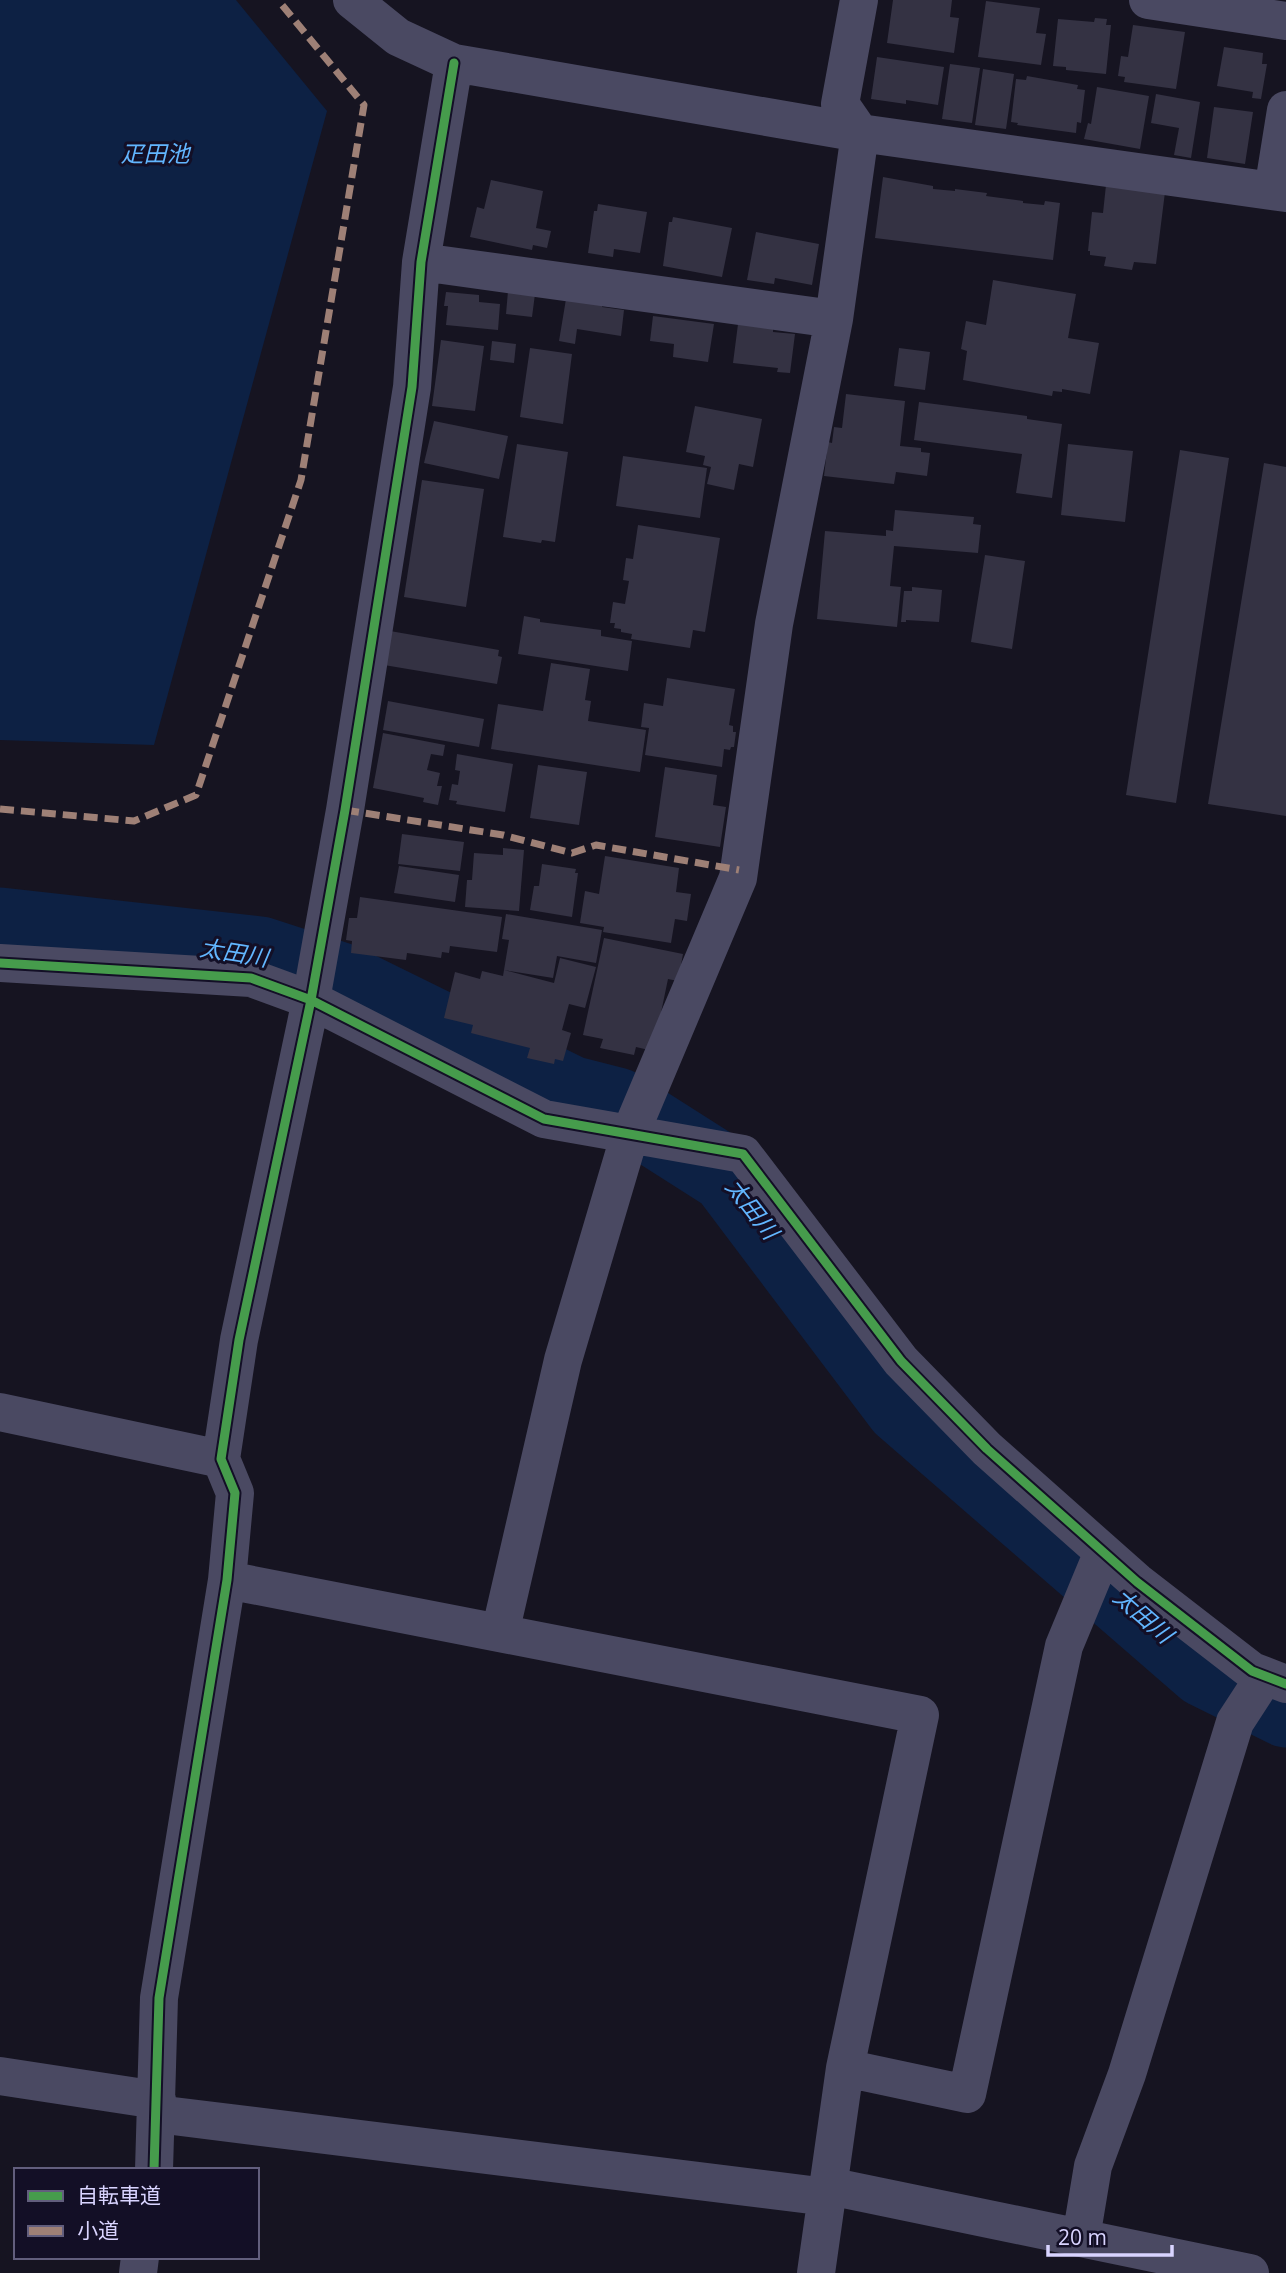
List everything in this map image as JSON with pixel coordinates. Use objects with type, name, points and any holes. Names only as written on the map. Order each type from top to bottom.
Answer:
[{"type":"street","points":[[352,0],[398,37],[454,63],[860,133],[1280,192],[1286,110]]},
{"type":"street","points":[[500,1633],[563,1360],[630,1134],[738,878],[774,624],[834,319],[860,133],[840,104],[859,0]]},
{"type":"street","points":[[1148,0],[1286,21]]},
{"type":"street","points":[[154,2168],[159,1998],[227,1580],[235,1493],[222,1459],[239,1340],[311,1000],[345,810],[412,387],[421,262],[454,63]]},
{"type":"street","points":[[421,262],[834,319]]},
{"type":"street","points":[[0,963],[251,978],[311,1000],[544,1119],[743,1154],[901,1362],[987,1449],[1137,1582],[1252,1671],[1275,1680],[1235,1722],[1127,2074],[1093,2166],[1081,2238]]},
{"type":"street","points":[[0,1412],[222,1459]]},
{"type":"street","points":[[845,2068],[967,2094],[1064,1646],[1103,1552]]},
{"type":"street","points":[[227,1580],[920,1715],[845,2068],[816,2273]]},
{"type":"street","points":[[0,2076],[157,2107],[828,2191],[1081,2238],[1250,2273]]},
{"type":"water","name":"疋田池","points":[[0,0],[236,0],[327,111],[154,745],[0,740]]},
{"type":"building","points":[[893,0],[952,0],[950,17],[959,18],[954,53],[887,43]]},
{"type":"building","points":[[986,1],[1040,8],[1036,33],[1046,34],[1041,65],[978,57]]},
{"type":"building","points":[[1095,18],[1107,19],[1106,25],[1111,25],[1106,74],[1053,66],[1058,19],[1094,22]]},
{"type":"building","points":[[1133,25],[1185,32],[1176,89],[1124,82],[1125,77],[1118,76],[1121,56],[1128,57]]},
{"type":"building","points":[[1224,47],[1263,53],[1262,64],[1267,64],[1261,99],[1252,98],[1253,92],[1217,86]]},
{"type":"building","points":[[877,57],[944,67],[938,105],[906,100],[906,104],[871,99]]},
{"type":"building","points":[[950,64],[980,68],[972,123],[942,119]]},
{"type":"building","points":[[983,69],[1014,74],[1006,129],[975,125]]},
{"type":"building","points":[[1027,76],[1078,85],[1077,89],[1085,90],[1081,123],[1077,122],[1076,133],[1011,122],[1016,79],[1026,80]]},
{"type":"building","points":[[1097,87],[1149,96],[1140,149],[1084,139],[1088,123],[1091,124]]},
{"type":"building","points":[[1156,94],[1200,102],[1191,158],[1174,155],[1179,128],[1151,123]]},
{"type":"building","points":[[1214,107],[1253,112],[1245,164],[1207,158]]},
{"type":"building","points":[[883,177],[933,186],[933,189],[987,193],[986,196],[1023,203],[1060,203],[1053,260],[875,238]]},
{"type":"building","points":[[491,180],[543,191],[536,228],[551,231],[547,248],[533,245],[532,250],[470,237],[477,207],[484,209]]},
{"type":"building","points":[[1106,185],[1165,192],[1156,264],[1134,262],[1132,270],[1104,266],[1106,257],[1090,255],[1088,251],[1092,212],[1103,213]]},
{"type":"building","points":[[598,204],[647,212],[640,253],[614,249],[613,257],[588,253],[594,211],[597,211]]},
{"type":"building","points":[[673,217],[732,228],[722,277],[663,266],[669,222],[672,222]]},
{"type":"building","points":[[756,232],[819,244],[812,285],[775,278],[774,284],[747,280]]},
{"type":"building","points":[[993,280],[1076,294],[1068,338],[1099,343],[1090,394],[1062,389],[1062,392],[1053,391],[1052,396],[963,380],[967,351],[961,349],[966,321],[986,325]]},
{"type":"building","points":[[508,291],[535,294],[532,317],[506,314]]},
{"type":"building","points":[[446,292],[479,295],[479,302],[500,304],[498,330],[446,325]]},
{"type":"building","points":[[566,299],[603,302],[602,307],[624,310],[621,336],[577,329],[575,344],[559,341]]},
{"type":"building","points":[[653,316],[714,324],[708,362],[673,357],[674,344],[650,341]]},
{"type":"building","points":[[738,324],[795,334],[790,373],[777,372],[778,368],[733,363]]},
{"type":"building","points":[[441,340],[484,346],[475,411],[432,406]]},
{"type":"building","points":[[492,341],[516,344],[514,363],[490,360]]},
{"type":"building","points":[[530,348],[572,354],[563,424],[520,417]]},
{"type":"building","points":[[899,348],[930,352],[925,390],[894,386]]},
{"type":"building","points":[[846,394],[905,401],[900,446],[921,448],[921,452],[930,453],[927,476],[896,472],[894,484],[824,476],[828,442],[832,443],[834,427],[842,428]]},
{"type":"building","points":[[919,402],[1027,416],[1027,419],[1062,424],[1052,498],[1016,493],[1022,454],[914,440]]},
{"type":"building","points":[[695,406],[762,419],[753,467],[739,464],[734,490],[707,484],[711,467],[703,465],[705,456],[686,452]]},
{"type":"building","points":[[434,421],[508,436],[499,479],[424,463]]},
{"type":"building","points":[[517,444],[568,452],[555,542],[542,540],[541,543],[503,537]]},
{"type":"building","points":[[1068,444],[1133,451],[1125,522],[1061,515]]},
{"type":"building","points":[[1180,450],[1229,458],[1176,803],[1126,795]]},
{"type":"building","points":[[623,456],[707,468],[700,518],[616,506]]},
{"type":"building","points":[[1264,463],[1286,467],[1286,816],[1208,804]]},
{"type":"building","points":[[422,480],[484,489],[466,607],[404,597]]},
{"type":"building","points":[[895,510],[974,517],[973,524],[981,525],[978,553],[894,546],[890,586],[901,587],[897,627],[817,619],[825,531],[886,536],[886,530],[893,531]]},
{"type":"building","points":[[638,525],[720,538],[705,632],[693,630],[690,648],[631,639],[632,634],[621,632],[621,629],[614,628],[615,623],[610,623],[613,602],[625,604],[629,581],[623,580],[626,558],[633,559]]},
{"type":"building","points":[[985,555],[1025,561],[1012,649],[971,642]]},
{"type":"building","points":[[912,587],[942,590],[939,622],[901,622],[904,591],[912,591]]},
{"type":"building","points":[[524,616],[540,619],[540,622],[601,630],[601,636],[632,641],[628,671],[518,654]]},
{"type":"building","points":[[390,631],[499,650],[498,656],[502,657],[497,684],[384,665]]},
{"type":"building","points":[[551,663],[590,669],[585,700],[591,701],[588,721],[646,730],[640,772],[491,749],[498,704],[543,711]]},
{"type":"building","points":[[667,678],[735,689],[729,725],[733,726],[733,732],[736,732],[734,747],[730,750],[724,749],[722,767],[645,755],[649,728],[641,727],[644,703],[663,706]]},
{"type":"building","points":[[388,701],[484,719],[479,747],[383,730]]},
{"type":"building","points":[[383,733],[445,745],[443,756],[431,754],[427,770],[440,773],[437,786],[442,786],[438,805],[423,802],[424,798],[373,788]]},
{"type":"building","points":[[457,754],[513,764],[505,812],[456,804],[457,801],[449,800],[452,784],[458,785],[460,771],[455,770]]},
{"type":"building","points":[[538,765],[587,772],[579,825],[530,818]]},
{"type":"building","points":[[665,767],[717,775],[713,805],[726,807],[720,847],[655,837]]},
{"type":"building","points":[[402,834],[464,842],[460,871],[398,864]]},
{"type":"building","points":[[503,848],[524,850],[519,911],[465,907],[467,880],[472,880],[474,853],[503,855]]},
{"type":"building","points":[[605,856],[679,868],[676,892],[691,894],[687,921],[675,919],[671,943],[603,932],[604,927],[580,923],[585,891],[599,894]]},
{"type":"building","points":[[542,864],[576,869],[575,873],[578,873],[572,917],[530,910],[534,886],[539,886]]},
{"type":"building","points":[[399,866],[459,875],[455,902],[394,893]]},
{"type":"building","points":[[360,897],[502,917],[497,952],[450,946],[449,953],[442,952],[441,958],[407,953],[406,960],[351,953],[352,941],[346,940],[349,918],[357,918]]},
{"type":"building","points":[[506,914],[602,930],[596,963],[557,956],[553,978],[504,970],[509,940],[502,939]]},
{"type":"building","points":[[604,938],[683,954],[678,981],[668,979],[653,1051],[636,1047],[634,1055],[600,1048],[603,1039],[583,1035]]},
{"type":"building","points":[[560,958],[596,967],[585,1008],[569,1004],[562,1030],[571,1033],[563,1061],[555,1059],[554,1064],[527,1058],[530,1048],[471,1033],[473,1025],[444,1018],[455,972],[480,979],[482,971],[503,976],[504,970],[554,983]]},
{"type":"waterway","name":"太田川","points":[[0,925],[260,954],[340,980],[570,1093],[617,1105],[727,1175],[902,1407],[1205,1670],[1286,1710]]},
{"type":"marked path","points":[[0,809],[134,821],[196,795],[301,480],[364,105],[278,0]]},
{"type":"marked path","points":[[345,810],[503,835],[572,853],[596,845],[739,870]]},
{"type":"cycle path","points":[[154,2168],[159,1998],[227,1580],[235,1493],[221,1459],[239,1340],[311,1000],[345,810],[412,387],[421,262],[454,63]]},
{"type":"cycle path","points":[[0,963],[251,978],[311,1000],[544,1119],[743,1154],[901,1361],[987,1449],[1137,1582],[1252,1671],[1286,1684]]}]
